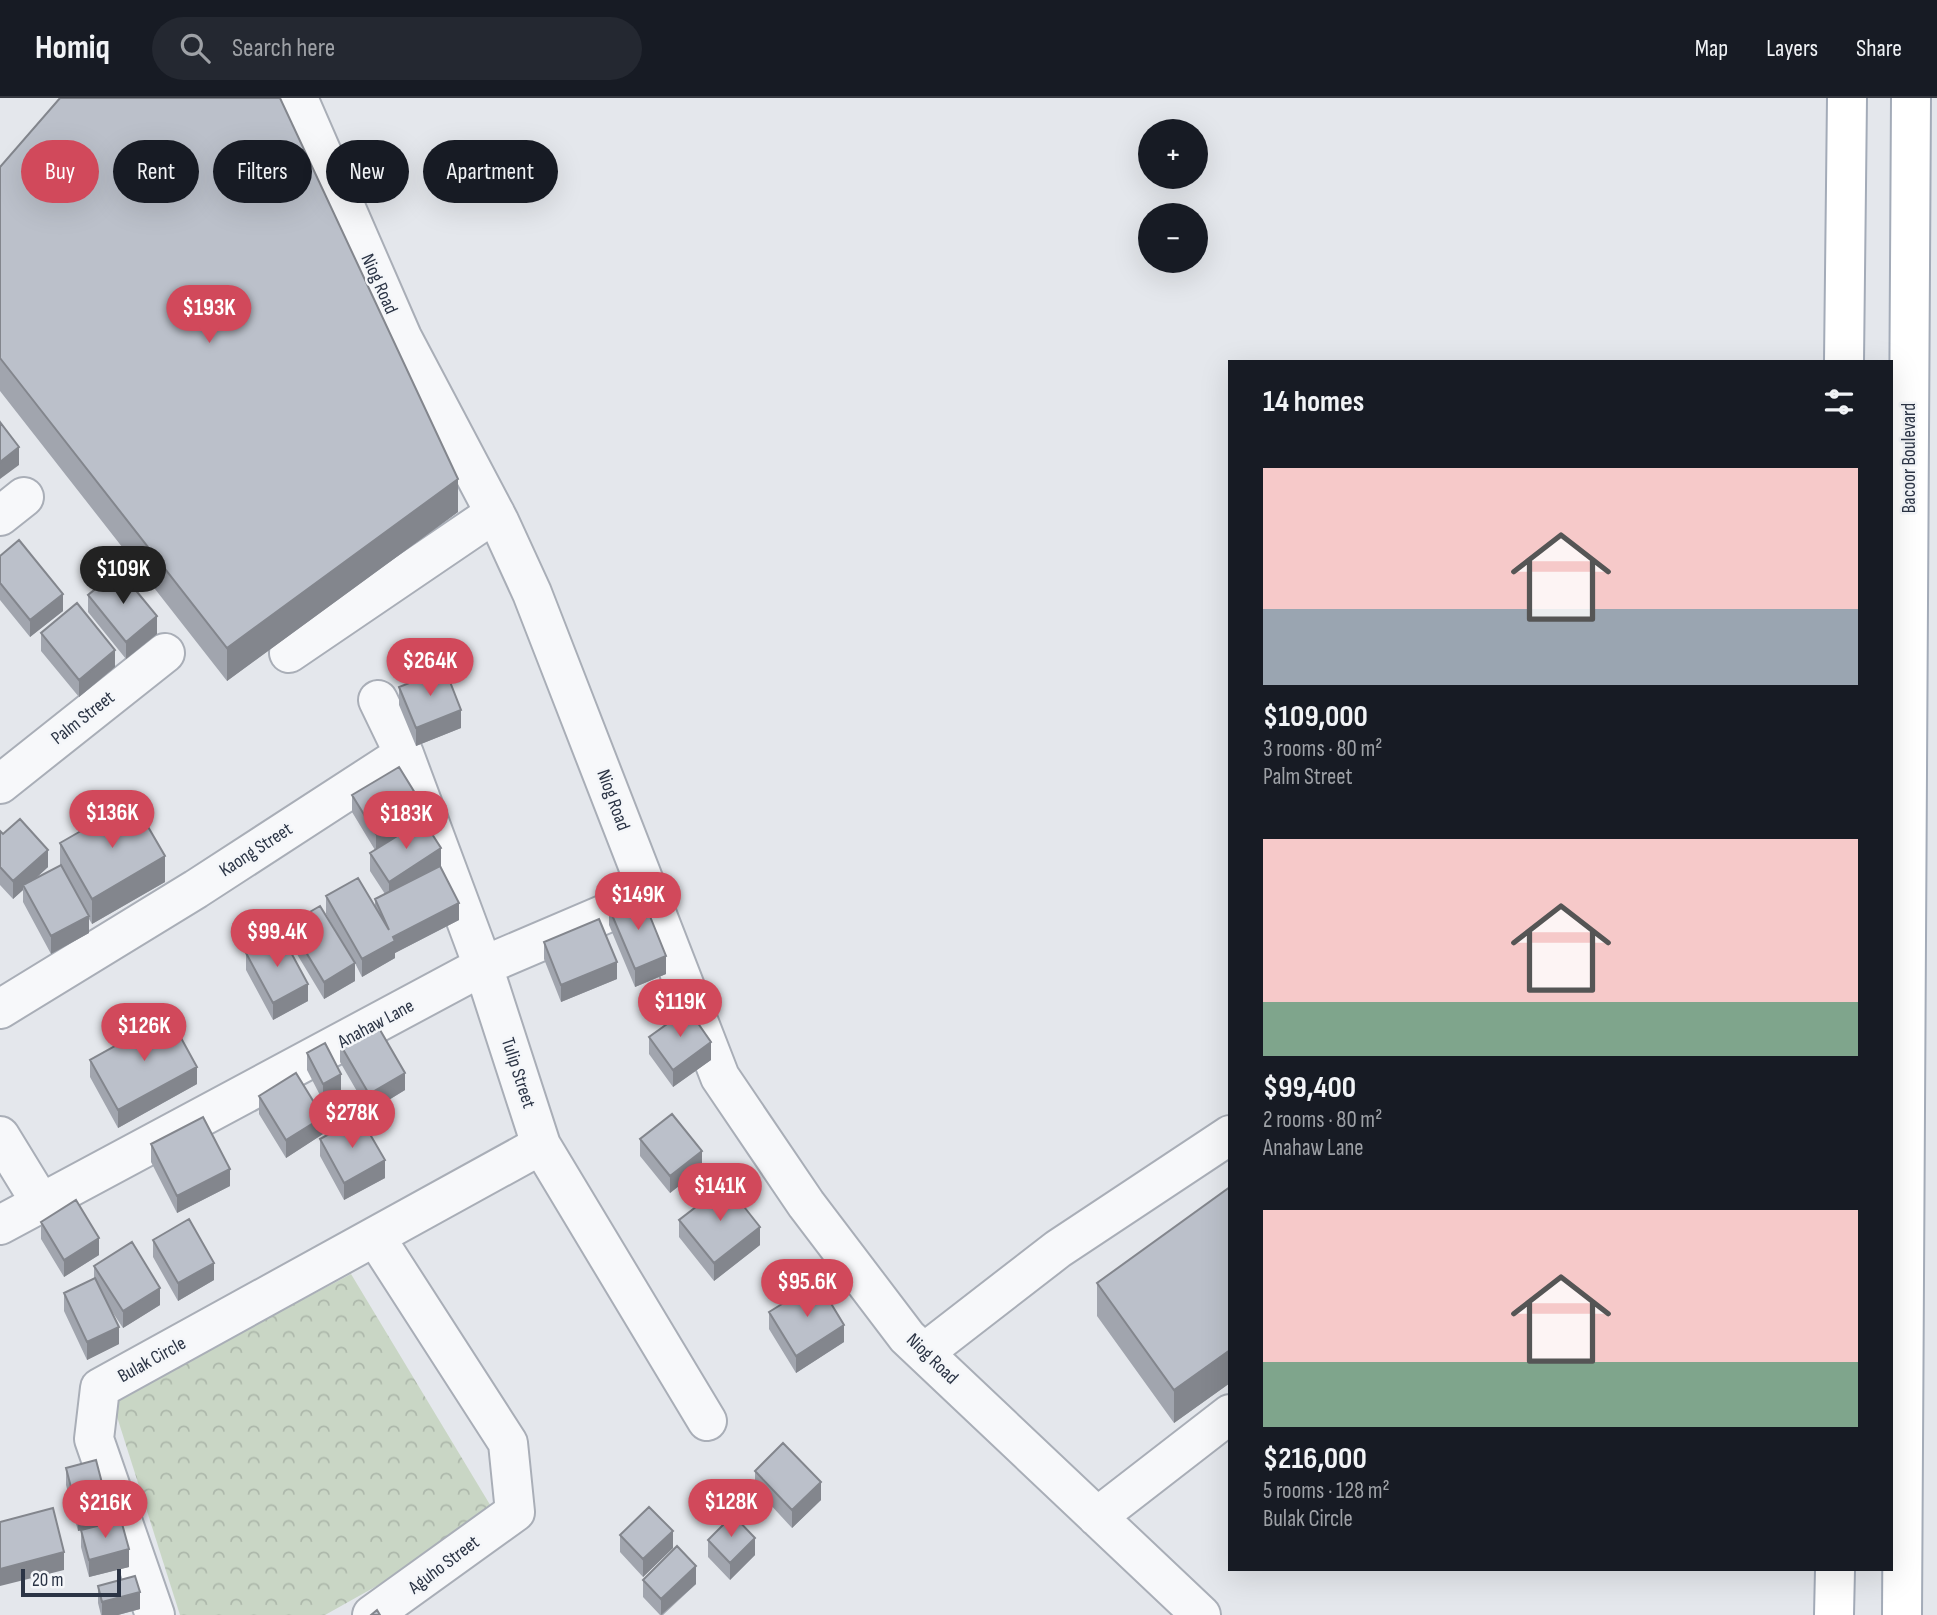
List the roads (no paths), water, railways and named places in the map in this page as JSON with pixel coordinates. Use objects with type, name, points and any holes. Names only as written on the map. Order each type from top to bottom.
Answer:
[{"type":"main road","points":[[1844,360],[1847,98]]},
{"type":"main road","name":"Bacoor Boulevard","points":[[1902,1615],[1911,98]]},
{"type":"main road","points":[[1834,1615],[1835,1571]]},
{"type":"street","name":"Niog Road","points":[[298,98],[402,337],[495,513],[532,593],[587,731],[647,896],[720,1077],[806,1204],[907,1337],[1201,1615]]},
{"type":"street","points":[[289,653],[495,513]]},
{"type":"street","name":"Palm Street","points":[[0,784],[165,653]]},
{"type":"street","name":"Tulip Street","points":[[379,700],[404,754],[483,966],[541,1144],[707,1421]]},
{"type":"street","name":"Kaong Street","points":[[0,1009],[196,889],[404,754]]},
{"type":"street","name":"Anahaw Lane","points":[[0,1225],[483,966],[647,896]]},
{"type":"street","points":[[0,1136],[41,1203]]},
{"type":"street","points":[[925,1352],[1058,1250],[1228,1136]]},
{"type":"street","name":"Bulak Circle","points":[[155,1615],[94,1439],[100,1388],[376,1238],[541,1144]]},
{"type":"street","name":"Aguho Street","points":[[372,1615],[515,1512],[508,1443],[376,1238]]},
{"type":"street","points":[[1097,1517],[1228,1416]]}]
